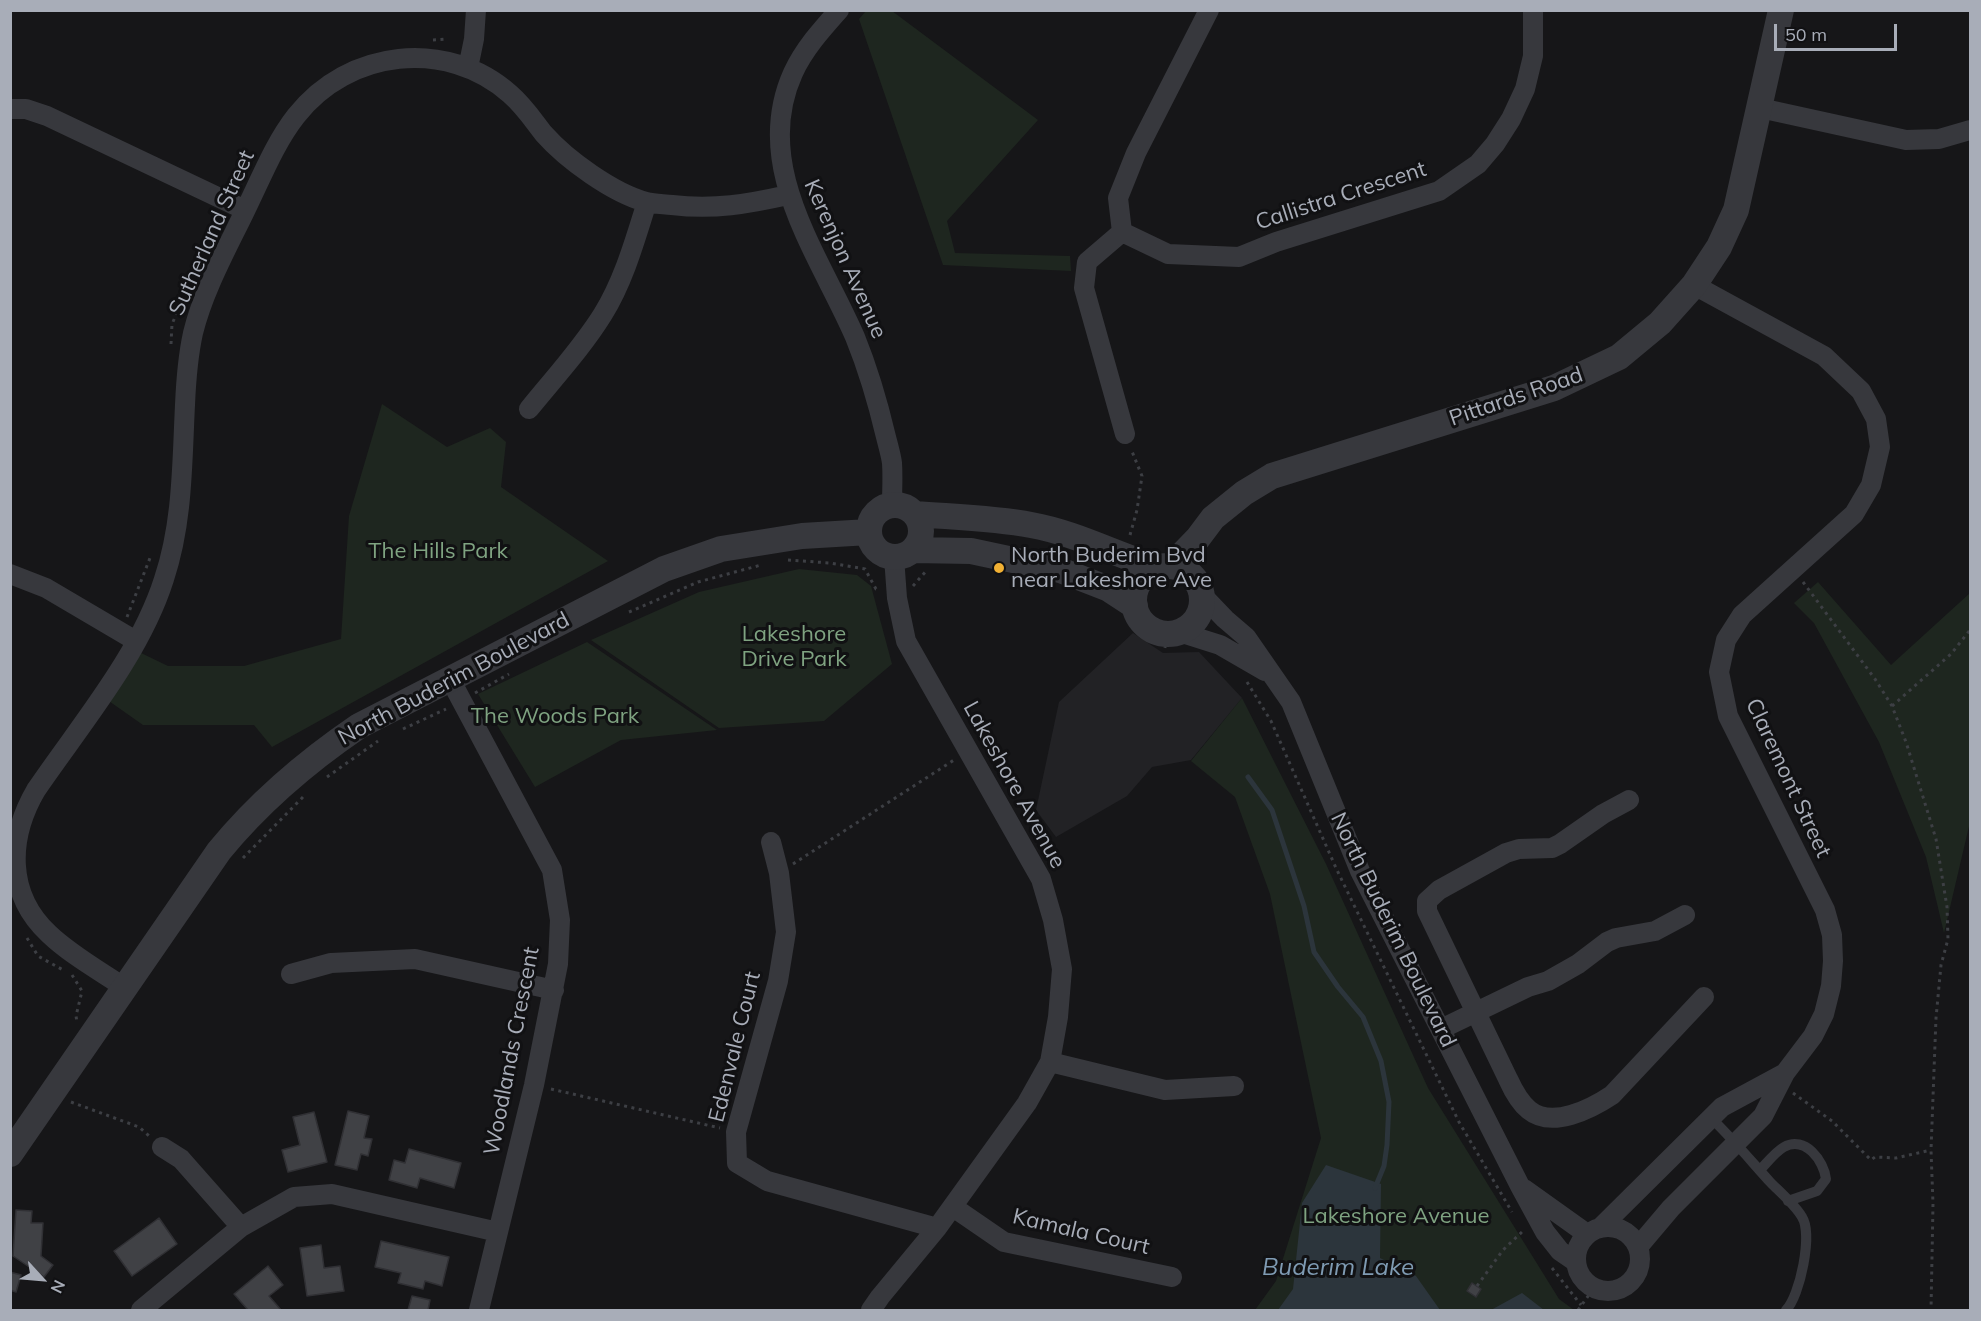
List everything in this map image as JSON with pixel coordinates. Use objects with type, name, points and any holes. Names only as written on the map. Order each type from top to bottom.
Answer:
[{"type":"street","points":[[468,68],[474,39],[476,10]]},
{"type":"street","name":"Kerenjon Avenue","points":[[839,10],[815,37],[793,72],[781,109],[780,143],[788,195],[855,338],[879,407],[891,462],[892,504]]},
{"type":"street","points":[[1125,434],[1084,288],[1087,262],[1122,232],[1118,198],[1136,153],[1209,10]]},
{"type":"street","name":"Callistra Crescent","points":[[1122,232],[1168,254],[1239,256],[1276,242],[1438,191],[1478,164],[1496,144],[1511,119],[1525,89],[1533,56],[1533,10]]},
{"type":"street","name":"Pittards Road","points":[[1165,567],[1198,538],[1213,518],[1244,493],[1272,476],[1554,388],[1619,357],[1660,323],[1694,285],[1719,247],[1736,210],[1761,108],[1781,10]]},
{"type":"street","name":"Sutherland Street","points":[[125,988],[41,926],[22,896],[13,865],[19,827],[26,807],[114,678],[136,641],[164,580],[177,528],[181,499],[186,389],[193,333],[219,265],[278,144],[295,116],[331,84],[374,63],[403,57],[449,62],[485,76],[510,94],[545,135],[564,153],[625,194],[647,202],[704,208],[739,206],[788,195]]},
{"type":"street","points":[[1761,108],[1906,140],[1939,140],[1971,130]]},
{"type":"street","points":[[10,109],[26,109],[47,116],[245,210]]},
{"type":"street","points":[[529,409],[604,313],[630,255],[647,202]]},
{"type":"street","name":"Claremont Street","points":[[1638,1247],[1671,1208],[1738,1144],[1763,1116],[1785,1073],[1813,1036],[1824,1014],[1832,986],[1833,961],[1832,935],[1825,910],[1728,716],[1719,672],[1726,640],[1742,615],[1854,514],[1871,485],[1880,447],[1875,419],[1861,391],[1824,356],[1694,285]]},
{"type":"street","name":"Pittards Road","points":[[1199,588],[1210,546],[1244,493]]},
{"type":"street","points":[[912,558],[921,536],[920,520],[916,514],[901,505],[892,504],[878,511],[870,524],[869,531],[879,551],[912,558],[971,551],[1060,570],[1109,589],[1133,616],[1151,629],[1178,640],[1197,618],[1201,607],[1199,588],[1189,573],[1125,558],[1076,537],[1031,525],[916,514]]},
{"type":"street","name":"North Buderim Boulevard","points":[[10,1154],[51,1095],[85,1030],[125,988],[219,851],[273,792],[318,754],[359,726],[456,690],[664,569],[721,549],[802,536],[869,531]]},
{"type":"street","name":"Lakeshore Avenue","points":[[871,1311],[880,1296],[937,1228],[1027,1103],[1050,1062],[1058,1017],[1062,969],[1053,920],[1041,879],[906,641],[897,589],[912,558]]},
{"type":"street","points":[[1133,616],[1137,587],[1150,572],[1165,567]]},
{"type":"street","points":[[10,574],[46,588],[136,641]]},
{"type":"street","name":"North Buderim Boulevard","points":[[1199,588],[1225,619],[1246,637],[1291,702],[1360,871],[1520,1186],[1545,1232],[1560,1251],[1576,1262]]},
{"type":"street","name":"North Buderim Boulevard","points":[[1178,640],[1220,645],[1270,674]]},
{"type":"street","name":"Woodlands Crescent","points":[[456,690],[552,870],[560,920],[554,990],[534,1085],[479,1311]]},
{"type":"street","points":[[1629,800],[1603,814],[1552,848],[1519,849],[1506,853],[1439,890],[1427,901],[1426,911],[1516,1095],[1536,1115],[1555,1117],[1585,1110],[1612,1095],[1704,997]]},
{"type":"street","name":"Edenvale Court","points":[[771,842],[780,873],[786,932],[778,981],[736,1132],[737,1163],[767,1180],[937,1228]]},
{"type":"street","points":[[1441,1029],[1566,971],[1607,942],[1616,938],[1655,931],[1685,915]]},
{"type":"street","points":[[291,974],[331,963],[415,959],[554,990]]},
{"type":"street","points":[[1050,1062],[1165,1090],[1234,1086]]},
{"type":"street","name":"Claremont Street","points":[[1594,1231],[1722,1107],[1785,1073]]},
{"type":"street","points":[[162,1147],[181,1159],[241,1227]]},
{"type":"street","name":"North Buderim Boulevard","points":[[1520,1186],[1594,1231]]},
{"type":"street","points":[[141,1311],[241,1227],[294,1197],[332,1194],[498,1232]]},
{"type":"street","name":"Kamala Court","points":[[952,1207],[1004,1242],[1172,1277]]},
{"type":"street","points":[[1619,1228],[1634,1239],[1638,1247],[1641,1257],[1640,1268],[1629,1285],[1620,1290],[1609,1292],[1594,1288],[1580,1276],[1576,1262],[1580,1242],[1594,1231],[1619,1228]]},
{"type":"lane","points":[[1711,1118],[1738,1144],[1804,1219],[1806,1250],[1802,1279],[1786,1311]]},
{"type":"lane","points":[[1760,1170],[1784,1147],[1795,1143],[1811,1150],[1825,1168],[1826,1179],[1817,1191],[1788,1201]]},
{"type":"path","points":[[1125,434],[1142,476],[1137,510],[1128,540]]},
{"type":"path","points":[[781,560],[830,563],[865,569],[876,589],[897,589],[914,585],[912,558]]},
{"type":"path","points":[[624,614],[698,582],[771,563]]},
{"type":"path","points":[[1805,584],[1875,679],[1892,706],[1906,742],[1936,838],[1947,907],[1948,939],[1941,965],[1936,1018],[1931,1150],[1931,1311]]},
{"type":"path","points":[[1133,616],[1152,642],[1178,640]]},
{"type":"path","points":[[1892,706],[1951,654],[1971,630]]},
{"type":"path","points":[[402,729],[456,690],[514,672]]},
{"type":"path","points":[[1246,681],[1271,721],[1336,868],[1459,1122],[1517,1221]]},
{"type":"path","points":[[321,781],[383,738]]},
{"type":"path","points":[[780,873],[968,751]]},
{"type":"path","points":[[242,859],[305,795]]},
{"type":"path","points":[[22,930],[38,956],[72,975],[82,991],[76,1016],[85,1030]]},
{"type":"path","points":[[1785,1073],[1790,1090],[1832,1121],[1871,1160],[1875,1156],[1896,1158],[1931,1150]]},
{"type":"path","points":[[534,1085],[736,1132]]},
{"type":"path","points":[[51,1095],[139,1127],[162,1147]]},
{"type":"path","points":[[1477,1286],[1503,1250],[1523,1232]]},
{"type":"path","points":[[1545,1260],[1581,1305]]},
{"type":"path","points":[[1578,1311],[1594,1288]]},
{"type":"shaded area","points":[[1133,633],[1163,653],[1199,652],[1242,698],[1191,760],[1152,767],[1127,796],[1056,837],[1036,810],[1059,702]]},
{"type":"green space","points":[[866,11],[892,11],[1038,120],[947,221],[955,253],[1070,256],[1071,271],[943,265],[859,19]]},
{"type":"green space","name":"The Hills Park","points":[[382,404],[447,447],[490,428],[506,442],[501,487],[608,561],[272,747],[254,725],[143,725],[106,699],[139,652],[168,666],[244,666],[341,639],[349,516]]},
{"type":"green space","name":"Lakeshore Drive Park","points":[[799,569],[857,575],[871,586],[892,664],[824,721],[719,728],[591,640],[699,592]]},
{"type":"green space","points":[[1818,582],[1891,665],[1970,593],[1970,822],[1944,933],[1926,857],[1879,742],[1814,623],[1794,603]]},
{"type":"green space","name":"The Woods Park","points":[[587,642],[717,730],[621,740],[535,787],[478,694]]},
{"type":"green space","name":"Lakeshore Avenue","points":[[1242,698],[1326,864],[1428,1088],[1559,1299],[1574,1310],[1255,1310],[1276,1281],[1321,1138],[1270,894],[1235,797],[1191,761]]},
{"type":"water","name":"Buderim Lake","points":[[1326,1165],[1381,1184],[1380,1258],[1416,1276],[1440,1310],[1278,1310],[1293,1289],[1302,1203]]},
{"type":"water","points":[[1522,1293],[1544,1310],[1491,1310]]},
{"type":"building","points":[[348,1111],[369,1116],[364,1138],[372,1139],[368,1156],[361,1154],[357,1170],[335,1165]]},
{"type":"building","points":[[314,1112],[327,1162],[288,1172],[282,1150],[300,1145],[293,1117]]},
{"type":"building","points":[[409,1149],[461,1163],[454,1188],[420,1178],[417,1188],[389,1180],[394,1160],[405,1163]]},
{"type":"building","points":[[16,1210],[32,1211],[31,1223],[43,1223],[41,1256],[53,1265],[44,1277],[13,1256]]},
{"type":"building","points":[[159,1218],[177,1244],[132,1276],[114,1251]]},
{"type":"building","points":[[381,1241],[449,1257],[442,1286],[425,1281],[423,1289],[398,1283],[401,1273],[375,1267]]},
{"type":"building","points":[[321,1245],[324,1268],[340,1266],[344,1291],[307,1296],[300,1248]]},
{"type":"building","points":[[268,1266],[283,1285],[269,1296],[281,1310],[248,1310],[234,1294]]},
{"type":"building","points":[[10,1272],[21,1275],[16,1292],[10,1290]]},
{"type":"building","points":[[1472,1283],[1481,1289],[1476,1297],[1467,1291]]},
{"type":"building","points":[[412,1296],[430,1300],[428,1310],[408,1310]]},
{"type":"waterway","points":[[1248,777],[1272,810],[1304,906],[1314,952],[1338,987],[1363,1017],[1381,1061],[1389,1102],[1387,1145],[1384,1166],[1375,1188]]},
{"type":"place","name":"North Buderim Bvd near Lakeshore Ave","points":[[999,568]]}]
